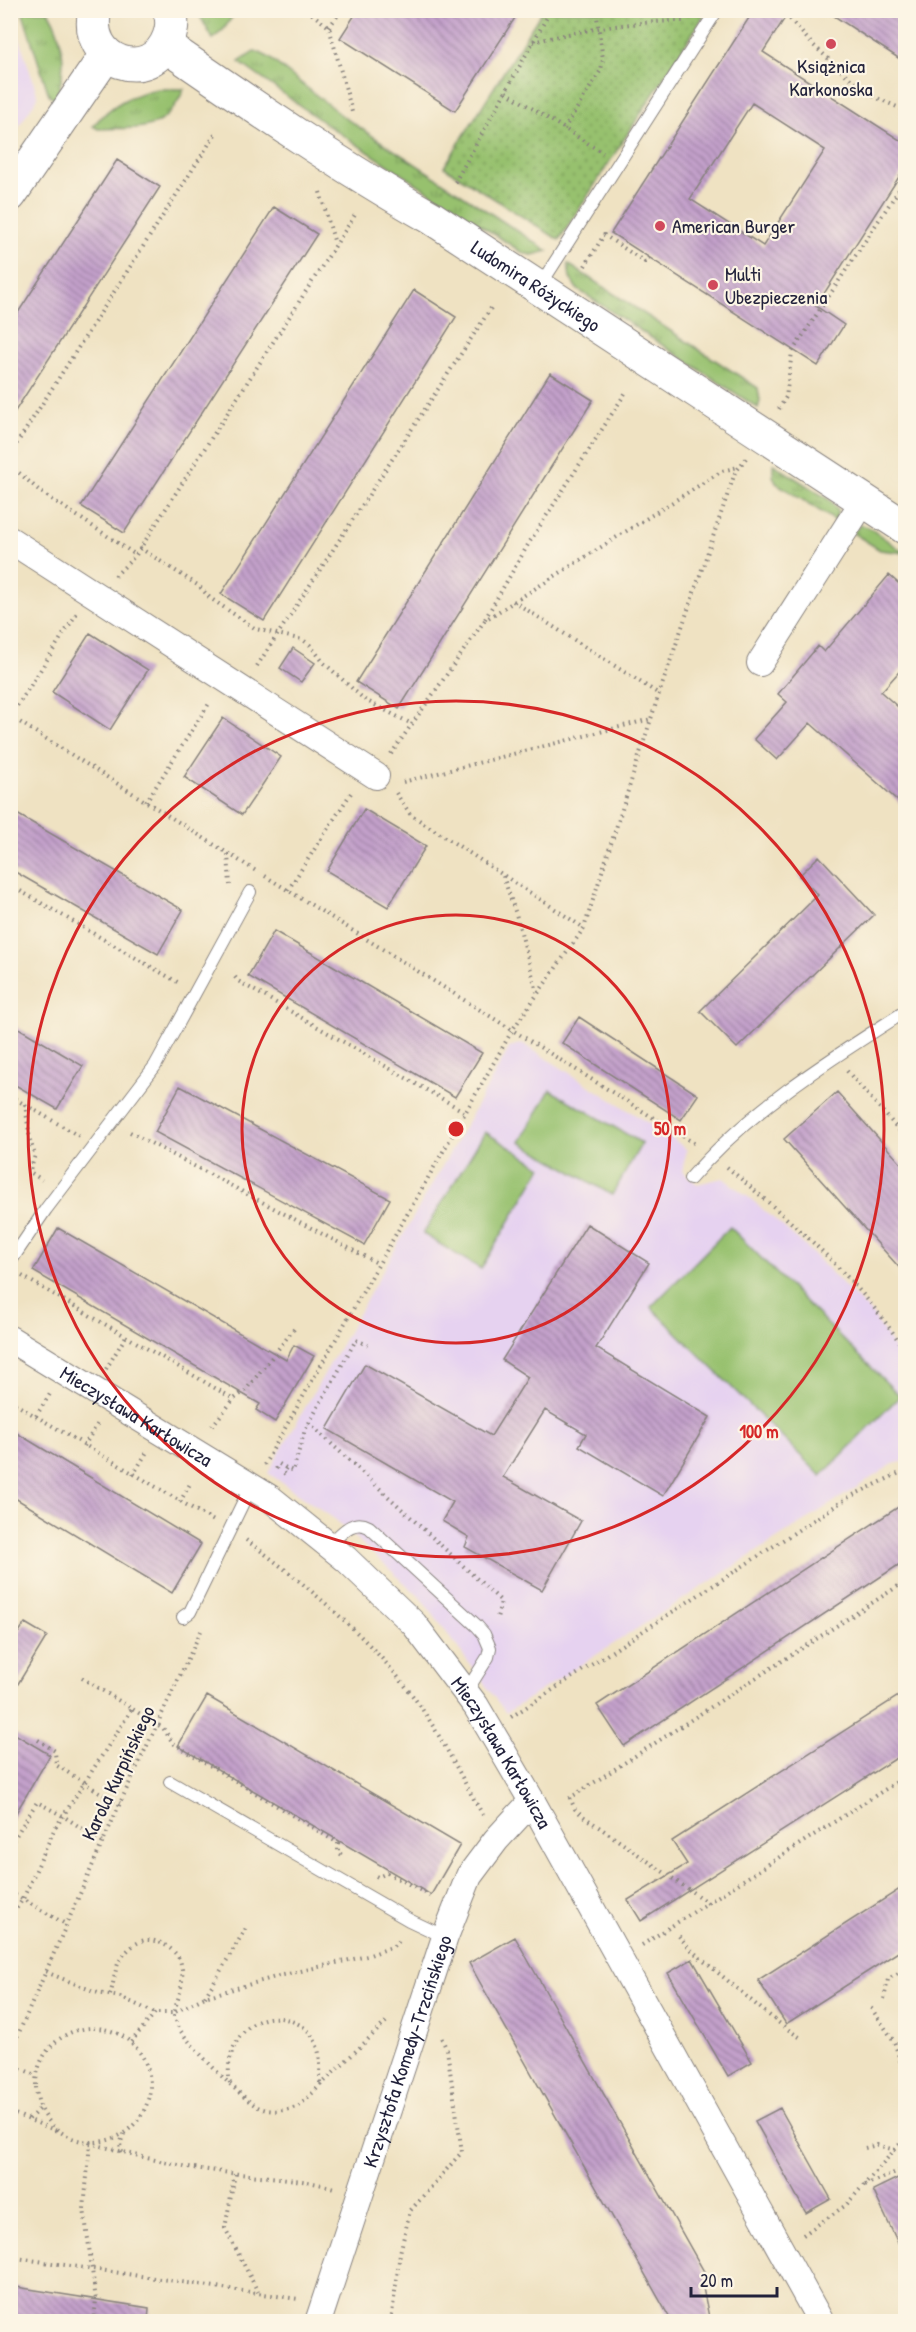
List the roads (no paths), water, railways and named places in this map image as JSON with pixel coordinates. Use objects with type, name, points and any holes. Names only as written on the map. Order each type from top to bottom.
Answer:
[{"type":"street","points":[[95,10],[93,30],[100,48],[118,62],[131,64],[145,62],[157,56],[166,46],[171,30],[169,10]]},
{"type":"street","name":"Ludomira Różyckiego","points":[[166,46],[313,146],[375,186],[432,218],[906,528]]},
{"type":"street","points":[[10,195],[106,54]]},
{"type":"street","points":[[760,663],[864,500]]},
{"type":"street","points":[[10,540],[378,777]]},
{"type":"street","name":"Mieczysława Karłowicza","points":[[10,1339],[256,1479],[270,1498],[330,1545],[414,1623],[466,1692],[532,1801],[820,2322]]},
{"type":"street","name":"Krzysztofa Komedy-Trzcińskiego","points":[[318,2322],[445,1937],[469,1876],[496,1840],[532,1801]]},
{"type":"lane","points":[[539,288],[714,16]]},
{"type":"lane","points":[[14,1268],[46,1209],[155,1066],[250,892]]},
{"type":"lane","points":[[690,1179],[711,1154],[808,1073],[906,1011]]},
{"type":"lane","points":[[183,1617],[190,1612],[256,1479]]},
{"type":"lane","points":[[330,1545],[351,1526],[362,1523],[477,1626],[484,1634],[490,1648],[488,1657],[466,1692]]},
{"type":"lane","points":[[170,1782],[409,1920],[445,1937]]},
{"type":"place","name":"Książnica Karkonoska","points":[[831,44]]},
{"type":"place","name":"American Burger","points":[[660,226]]},
{"type":"place","name":"Multi Ubezpieczenia","points":[[713,285]]}]
